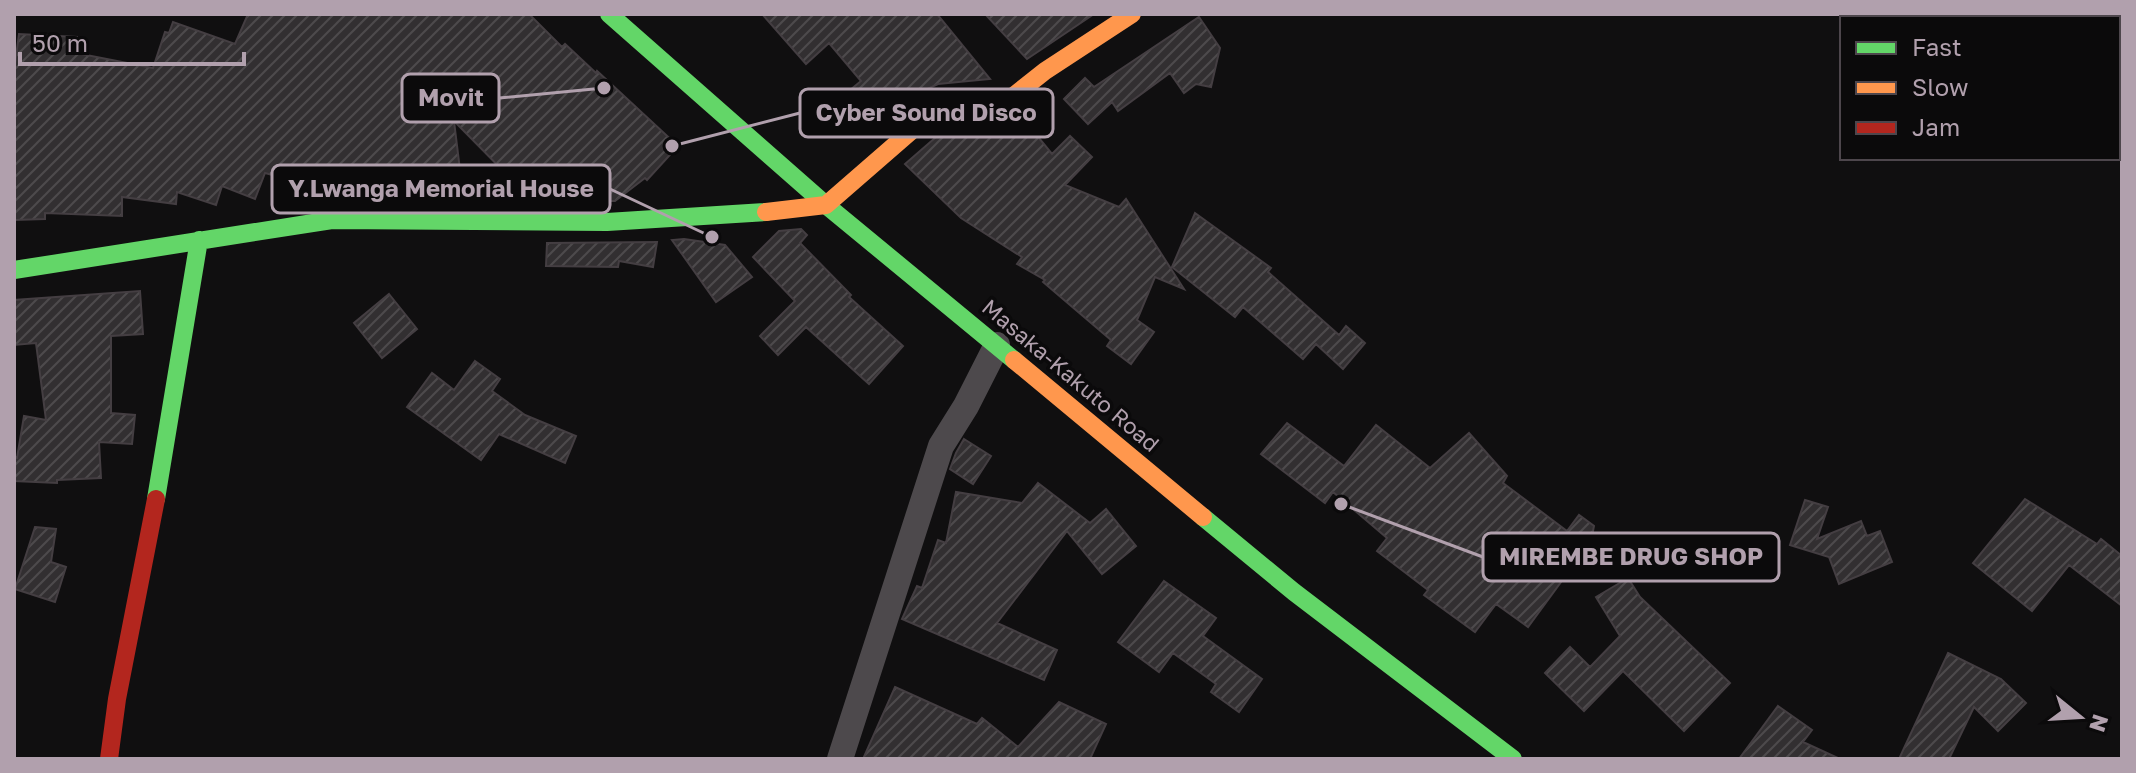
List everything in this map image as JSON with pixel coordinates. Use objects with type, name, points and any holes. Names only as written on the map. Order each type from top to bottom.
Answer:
[{"type":"main road","name":"Masaka-Kakuto Road","points":[[609,14],[826,205],[1294,592],[1513,759]]},
{"type":"main road","points":[[14,270],[332,220],[607,222],[737,215],[826,205],[941,105],[1011,98],[1045,71],[1132,14]]},
{"type":"main road","points":[[109,759],[199,240]]},
{"type":"street","points":[[840,759],[941,446],[966,406],[997,345]]},
{"type":"building","points":[[248,14],[529,14],[562,47],[565,44],[597,71],[678,146],[647,180],[645,178],[615,201],[600,201],[568,171],[538,200],[532,200],[454,121],[460,170],[418,175],[416,194],[362,189],[361,194],[265,173],[255,199],[222,186],[216,205],[177,192],[176,204],[122,197],[122,216],[45,213],[45,219],[14,220],[14,71],[19,34],[77,37],[76,53],[153,68],[165,32],[169,33],[173,22],[235,44]]},
{"type":"building","points":[[762,14],[937,14],[990,79],[938,84],[927,89],[889,122],[880,111],[865,123],[843,96],[861,81],[829,43],[806,64]]},
{"type":"building","points":[[985,14],[1094,14],[1027,59]]},
{"type":"building","points":[[1199,17],[1220,48],[1211,87],[1196,84],[1184,93],[1170,73],[1118,111],[1112,102],[1088,124],[1064,99],[1085,78],[1094,87]]},
{"type":"building","points":[[1021,116],[1052,154],[1070,136],[1092,157],[1065,185],[1119,207],[1126,199],[1184,289],[1155,277],[1137,320],[1154,332],[1131,364],[1107,346],[1111,340],[1043,282],[1045,280],[1017,264],[1022,257],[961,218],[905,164],[950,125]]},
{"type":"building","points":[[1195,213],[1271,268],[1268,272],[1339,335],[1346,326],[1365,343],[1343,369],[1316,344],[1303,359],[1243,307],[1235,317],[1172,267]]},
{"type":"building","points":[[801,229],[807,235],[800,243],[851,295],[849,297],[903,346],[869,384],[806,327],[778,355],[760,336],[795,301],[753,257],[779,231]]},
{"type":"building","points":[[672,240],[725,245],[752,277],[716,302]]},
{"type":"building","points":[[657,242],[653,267],[619,261],[618,267],[546,266],[547,243]]},
{"type":"building","points":[[140,291],[143,334],[111,336],[111,413],[135,415],[132,444],[99,442],[101,478],[57,480],[57,483],[14,481],[14,457],[17,458],[24,416],[46,420],[36,343],[14,345],[14,300]]},
{"type":"building","points":[[389,294],[417,329],[382,358],[354,323]]},
{"type":"building","points":[[475,361],[500,379],[492,391],[525,415],[576,436],[565,463],[499,434],[481,460],[407,407],[432,373],[454,390]]},
{"type":"building","points":[[1287,423],[1344,466],[1376,425],[1430,468],[1469,433],[1507,476],[1503,483],[1567,531],[1579,515],[1594,526],[1591,541],[1528,627],[1496,604],[1475,632],[1424,595],[1428,590],[1377,551],[1387,538],[1333,492],[1325,503],[1261,454]]},
{"type":"building","points":[[964,439],[991,456],[973,484],[950,469]]},
{"type":"building","points":[[1038,483],[1090,523],[1106,509],[1136,546],[1102,574],[1067,531],[997,623],[1057,650],[1044,680],[902,619],[917,586],[922,588],[938,540],[946,543],[956,492],[1022,503]]},
{"type":"building","points":[[2025,499],[2097,544],[2101,539],[2122,556],[2122,606],[2069,565],[2032,611],[1973,563]]},
{"type":"building","points":[[1805,500],[1828,507],[1817,539],[1861,521],[1867,536],[1880,531],[1892,562],[1839,584],[1829,557],[1790,545]]},
{"type":"building","points":[[35,527],[56,529],[51,562],[66,567],[55,602],[15,589]]},
{"type":"building","points":[[1628,578],[1640,597],[1730,683],[1684,731],[1623,671],[1584,711],[1545,673],[1570,647],[1590,667],[1620,636],[1596,597]]},
{"type":"building","points":[[1164,581],[1216,618],[1203,636],[1262,679],[1239,712],[1211,692],[1216,684],[1173,653],[1159,672],[1118,642]]},
{"type":"building","points":[[1948,653],[2001,679],[2026,703],[1998,731],[1974,707],[1949,759],[1899,759]]},
{"type":"building","points":[[895,687],[977,724],[982,718],[1018,747],[1059,702],[1106,724],[1090,759],[863,759]]},
{"type":"building","points":[[1778,706],[1812,730],[1803,742],[1840,759],[1739,759]]},
{"type":"traffic: fast","points":[[609,14],[826,205],[1014,360]]},
{"type":"traffic: fast","points":[[14,270],[332,220],[607,222],[766,212]]},
{"type":"traffic: fast","points":[[156,499],[199,240]]},
{"type":"traffic: fast","points":[[1203,517],[1294,592],[1513,759]]},
{"type":"traffic: slow","points":[[766,212],[826,205],[941,105],[1011,98],[1045,71],[1132,14]]},
{"type":"traffic: slow","points":[[1014,360],[1203,517]]},
{"type":"traffic: jam","points":[[109,759],[117,699],[156,499]]},
{"type":"place","name":"Movit","points":[[604,88]]},
{"type":"place","name":"Cyber Sound Disco","points":[[672,146]]},
{"type":"place","name":"Y.Lwanga Memorial House","points":[[712,237]]},
{"type":"place","name":"MIREMBE DRUG SHOP","points":[[1341,504]]}]
